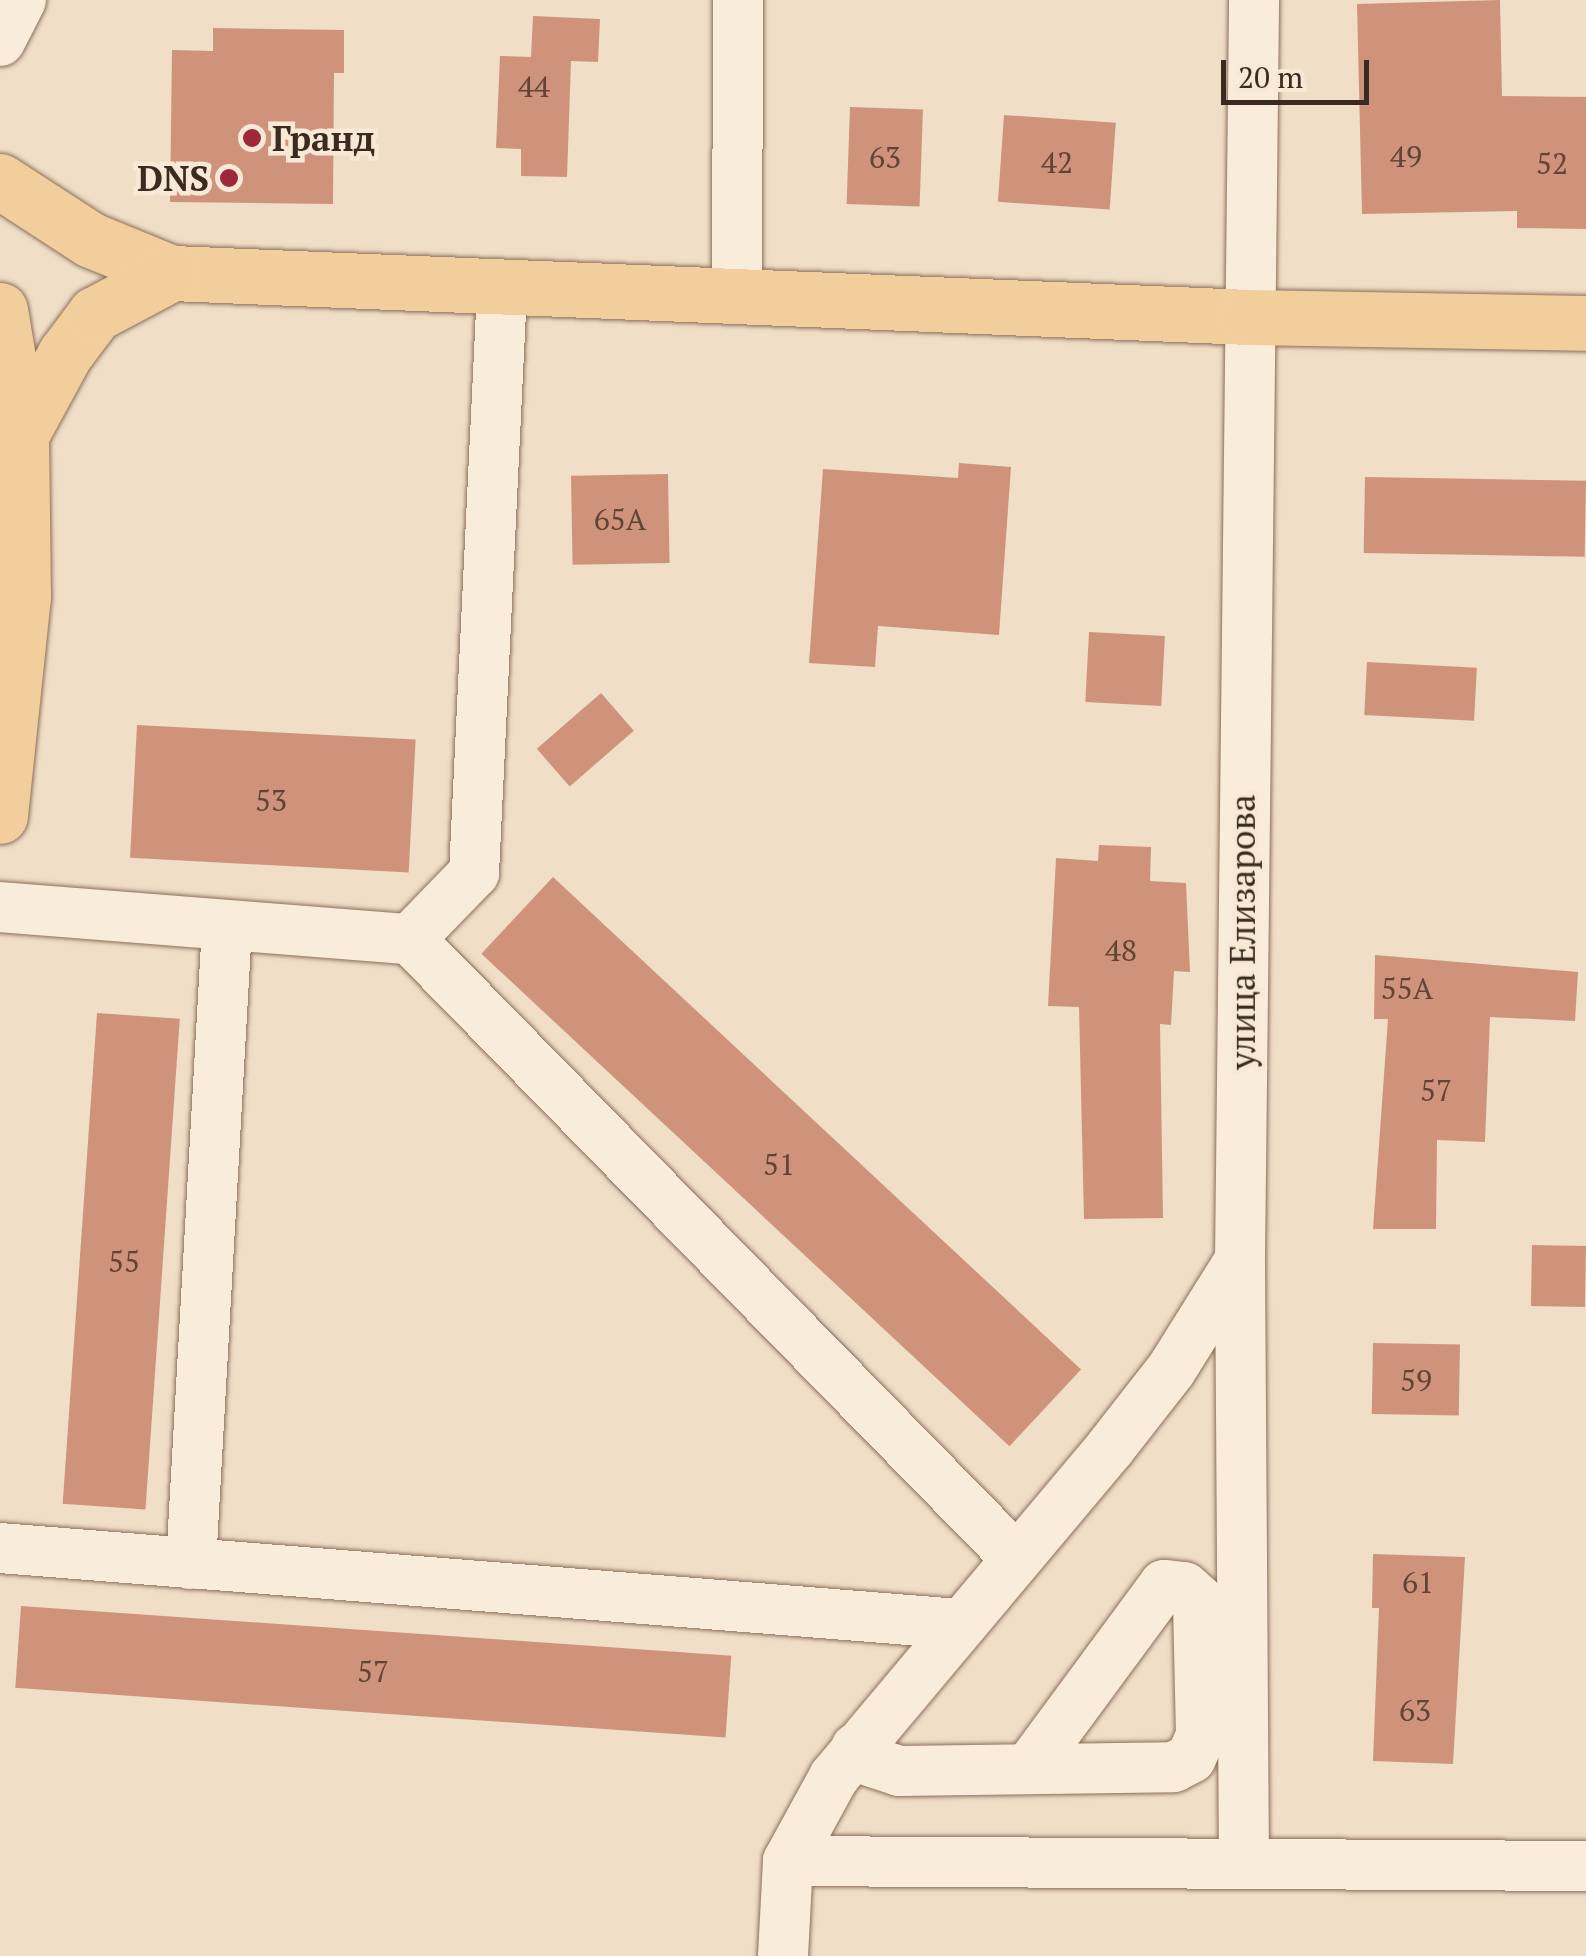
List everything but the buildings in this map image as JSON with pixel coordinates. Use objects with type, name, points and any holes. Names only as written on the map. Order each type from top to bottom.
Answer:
[{"type":"main road","points":[[0,180],[91,240],[172,273],[502,291],[1248,317],[1586,323]]},
{"type":"main road","points":[[21,435],[65,354],[95,314],[172,273]]},
{"type":"main road","points":[[0,310],[21,435],[23,596],[4,734],[0,816]]},
{"type":"street","points":[[0,41],[21,0]]},
{"type":"street","points":[[736,298],[738,0]]},
{"type":"street","name":"улица Елизарова","points":[[1244,1864],[1240,1260],[1254,0]]},
{"type":"street","points":[[410,939],[474,872],[502,291]]},
{"type":"street","points":[[0,907],[410,939],[1016,1558]]},
{"type":"street","points":[[191,1564],[227,926]]},
{"type":"street","points":[[782,1956],[788,1861],[856,1748],[1171,1370],[1240,1260]]},
{"type":"street","points":[[0,1548],[959,1624]]},
{"type":"street","points":[[856,1748],[872,1762],[899,1771],[1030,1767]]},
{"type":"street","points":[[788,1861],[1586,1866]]},
{"type":"place","name":"Гранд","points":[[252,138]]},
{"type":"place","name":"DNS","points":[[229,178]]}]
